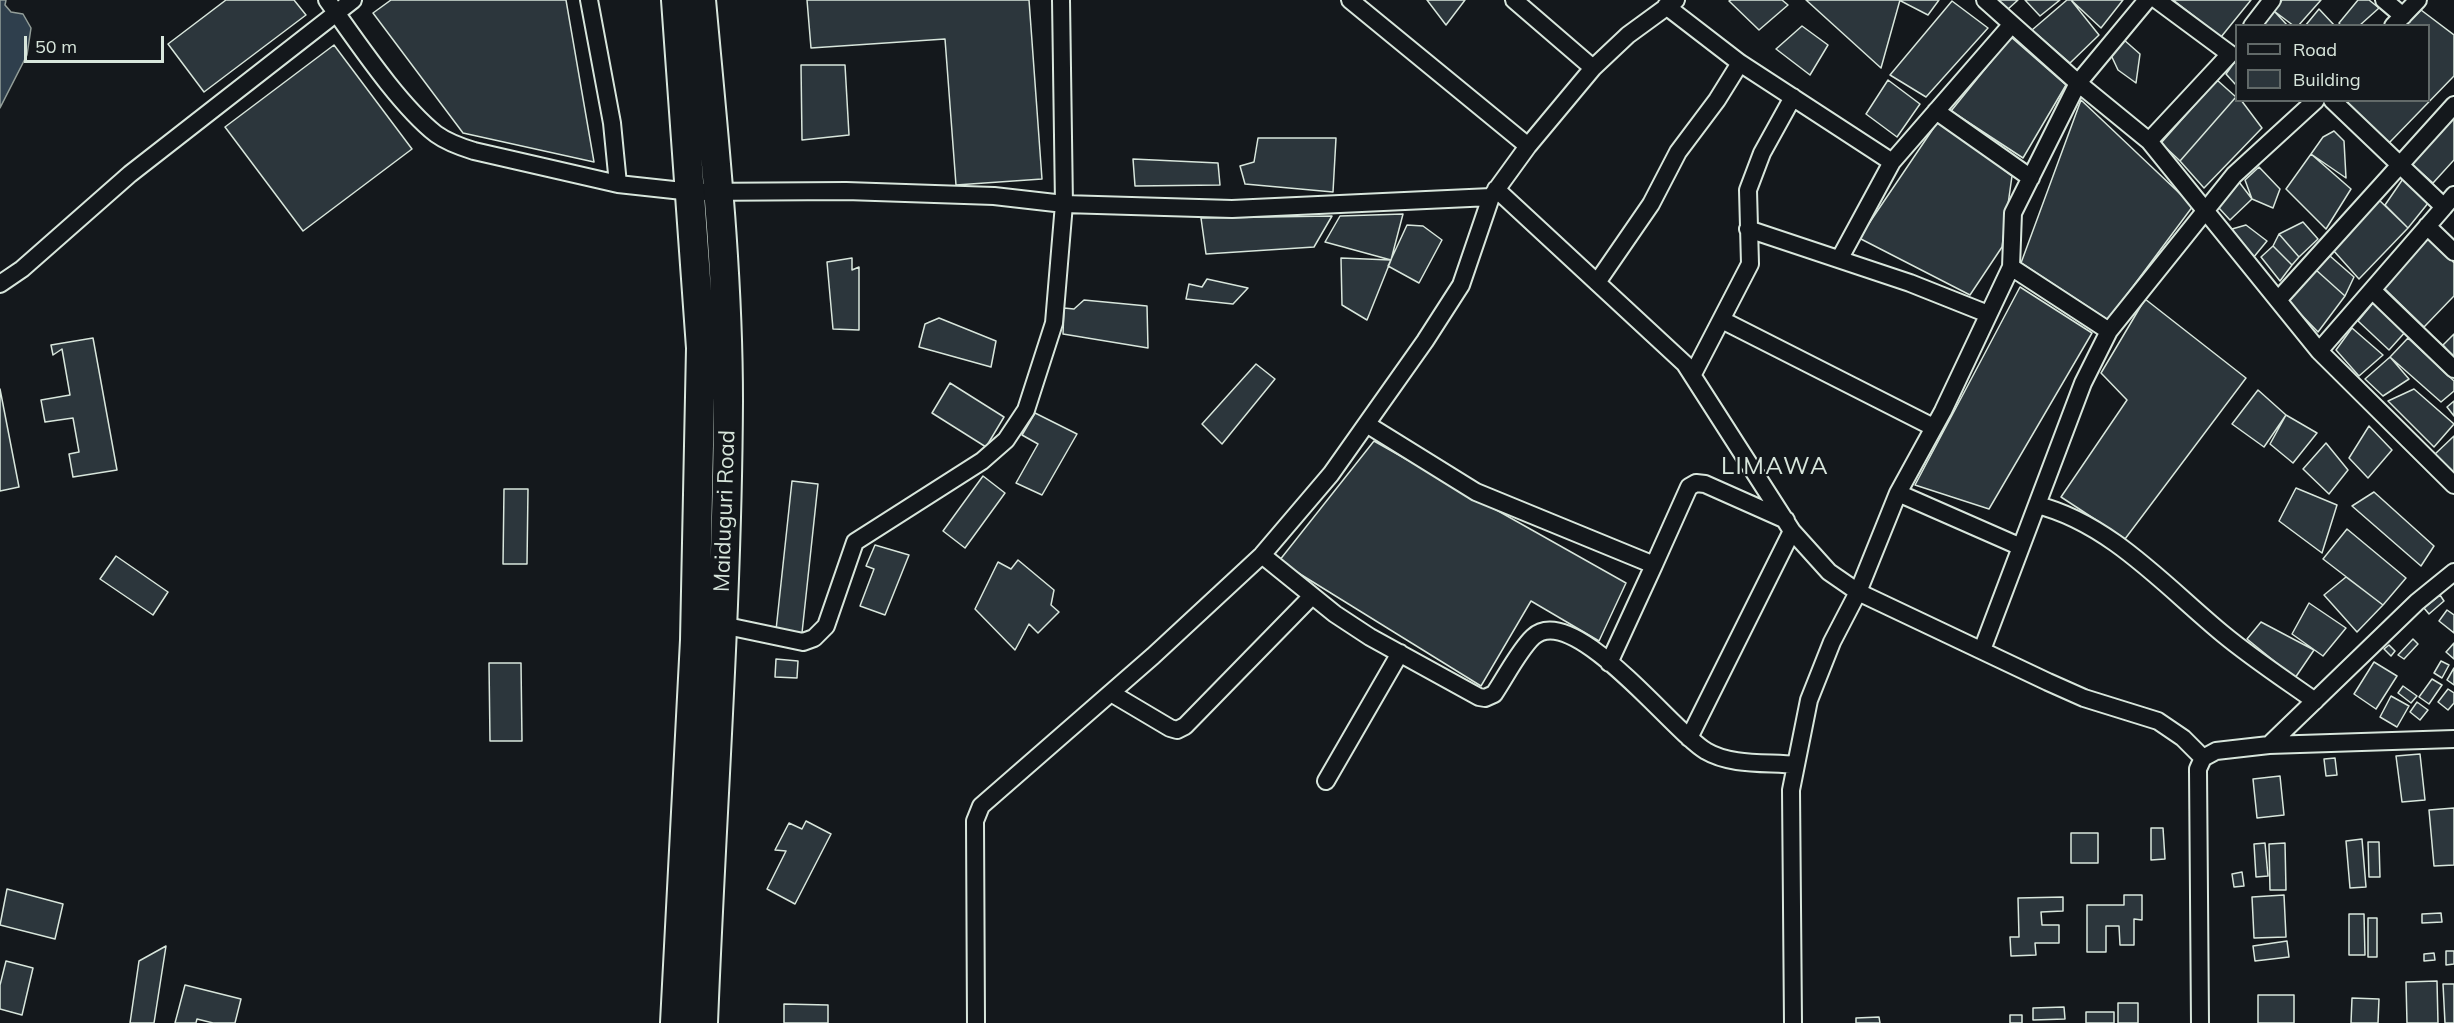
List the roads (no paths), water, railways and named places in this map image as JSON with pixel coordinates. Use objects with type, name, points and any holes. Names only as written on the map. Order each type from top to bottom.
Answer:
[{"type":"highway","name":"Maiduguri Road","points":[[676,0],[705,192],[728,398],[722,625],[703,1023]]},
{"type":"highway","name":"Maiduguri Road","points":[[675,1023],[700,478],[705,192],[701,0]]},
{"type":"street","points":[[0,284],[22,269],[130,174],[331,6],[353,0]]},
{"type":"street","points":[[589,0],[612,123],[618,184]]},
{"type":"street","points":[[722,625],[803,642],[814,638],[826,626],[855,542],[982,461],[1006,440],[1026,410],[1054,324],[1064,204],[1061,0]]},
{"type":"street","points":[[1350,0],[1528,146]]},
{"type":"street","points":[[1514,0],[1593,68]]},
{"type":"street","points":[[1985,0],[2078,83],[2149,141],[2319,351],[2454,485]]},
{"type":"street","points":[[1793,1023],[1791,790],[1809,700],[1832,642],[1858,592],[1898,493],[2011,267],[2013,213],[2078,83],[2147,0]]},
{"type":"street","points":[[2149,141],[2233,50],[2157,0]]},
{"type":"street","points":[[2254,24],[2272,0]]},
{"type":"street","points":[[2384,0],[2398,21],[2418,0]]},
{"type":"street","points":[[976,1023],[975,821],[981,806],[1111,693],[1262,555],[1331,474],[1368,425],[1461,285],[1493,193],[1528,146],[1593,68],[1628,35],[1671,2],[1740,63],[1892,162]]},
{"type":"street","points":[[331,6],[410,109],[437,134],[455,145],[474,151],[618,184],[705,192],[858,191],[994,196],[1064,204],[1232,209],[1493,193],[1598,281],[1693,374],[1711,406],[1789,526],[1829,572],[1858,592],[2084,698],[2158,721],[2182,738],[2203,758]]},
{"type":"street","points":[[1840,258],[1892,162],[2012,24]]},
{"type":"street","points":[[1598,281],[1651,204],[1678,152],[1717,100],[1740,63]]},
{"type":"street","points":[[1693,374],[1750,264],[1748,190],[1762,153],[1793,97]]},
{"type":"street","points":[[1982,650],[2083,383],[2109,331],[2235,175],[2314,102]]},
{"type":"street","points":[[2319,351],[2449,201],[2398,164],[2334,102]]},
{"type":"street","points":[[2278,300],[2398,164],[2454,105]]},
{"type":"street","points":[[1936,111],[2031,178]]},
{"type":"street","points":[[2427,226],[2454,252]]},
{"type":"street","points":[[1748,229],[1840,258],[1988,314]]},
{"type":"street","points":[[2011,267],[2109,331]]},
{"type":"street","points":[[2372,290],[2454,369]]},
{"type":"street","points":[[1722,320],[1933,427]]},
{"type":"street","points":[[1368,425],[1476,492],[1654,565]]},
{"type":"street","points":[[1609,663],[1689,487],[1696,483],[1705,484],[1789,526]]},
{"type":"street","points":[[1898,493],[2021,547]]},
{"type":"street","points":[[2037,505],[2061,511],[2083,522],[2122,549],[2224,635],[2315,701]]},
{"type":"street","points":[[1689,738],[1789,526]]},
{"type":"street","points":[[1262,555],[1312,596],[1370,637],[1485,698],[1494,694],[1533,637],[1543,631],[1557,629],[1609,663],[1654,700],[1689,738],[1705,751],[1722,759],[1796,765]]},
{"type":"street","points":[[2269,745],[2417,602],[2454,572]]},
{"type":"street","points":[[1111,693],[1170,728],[1177,729],[1185,726],[1312,596]]},
{"type":"street","points":[[1326,781],[1400,653]]},
{"type":"street","points":[[2200,1023],[2198,769],[2203,758],[2216,751],[2269,745],[2454,739]]},
{"type":"water","points":[[0,0],[6,0],[5,5],[11,12],[23,14],[31,28],[27,55],[0,108]]},
{"type":"district","name":"LIMAWA","points":[[1775,467]]}]
